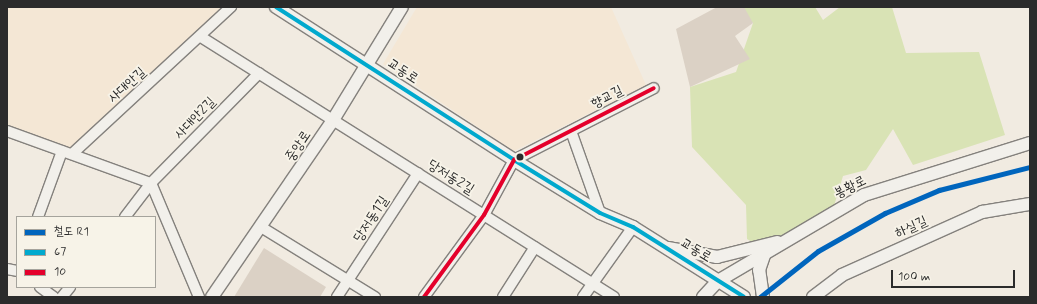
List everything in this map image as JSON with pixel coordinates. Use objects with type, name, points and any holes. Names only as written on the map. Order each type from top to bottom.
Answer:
[{"type":"street","points":[[231,7],[202,37],[333,120]]},
{"type":"street","name":"교동로","points":[[276,7],[514,160],[600,213],[633,227],[661,247],[744,297]]},
{"type":"street","name":"중앙로","points":[[212,297],[333,120],[402,7]]},
{"type":"street","name":"사대안길","points":[[72,154],[202,37]]},
{"type":"street","name":"사대안2길","points":[[151,183],[259,73]]},
{"type":"street","name":"향교길","points":[[514,160],[654,88]]},
{"type":"street","name":"당저동2길","points":[[333,120],[614,297]]},
{"type":"street","points":[[7,131],[151,183],[199,297]]},
{"type":"street","points":[[571,131],[600,213]]},
{"type":"street","name":"봉황로","points":[[703,297],[718,281],[864,195],[1030,143]]},
{"type":"street","points":[[38,216],[62,151]]},
{"type":"street","points":[[424,297],[484,215],[514,160]]},
{"type":"street","name":"당저동1길","points":[[337,297],[418,173]]},
{"type":"street","points":[[126,216],[151,183]]},
{"type":"street","name":"하실길","points":[[813,297],[842,275],[982,212],[1030,204]]},
{"type":"street","points":[[260,227],[375,297]]},
{"type":"street","points":[[583,297],[633,227]]},
{"type":"street","points":[[661,247],[717,257],[786,240]]},
{"type":"street","points":[[503,297],[535,247]]},
{"type":"street","points":[[763,297],[759,270],[765,253]]},
{"type":"street","points":[[41,288],[54,297]]},
{"type":"street","points":[[62,297],[69,288]]},
{"type":"shaded area","points":[[7,7],[222,7],[69,151],[7,126]]},
{"type":"shaded area","points":[[417,7],[611,7],[646,85],[514,151],[383,64]]},
{"type":"green space","points":[[737,7],[815,7],[823,20],[840,7],[892,7],[906,53],[979,52],[1005,135],[913,165],[893,129],[866,170],[843,176],[831,216],[761,247],[747,239],[746,205],[692,147],[690,87],[736,72],[753,23]]},
{"type":"building","points":[[717,7],[744,7],[753,23],[735,36],[750,59],[690,87],[676,29]]},
{"type":"building","points":[[264,248],[326,287],[320,297],[234,297]]},
{"type":"rail line","name":"R1","points":[[760,297],[818,251],[885,213],[939,190],[1030,167]]},
{"type":"transit line","name":"67","points":[[276,7],[514,160],[600,213],[633,227],[744,297]]},
{"type":"transit line","name":"10","points":[[424,297],[484,215],[514,160],[654,88]]}]
